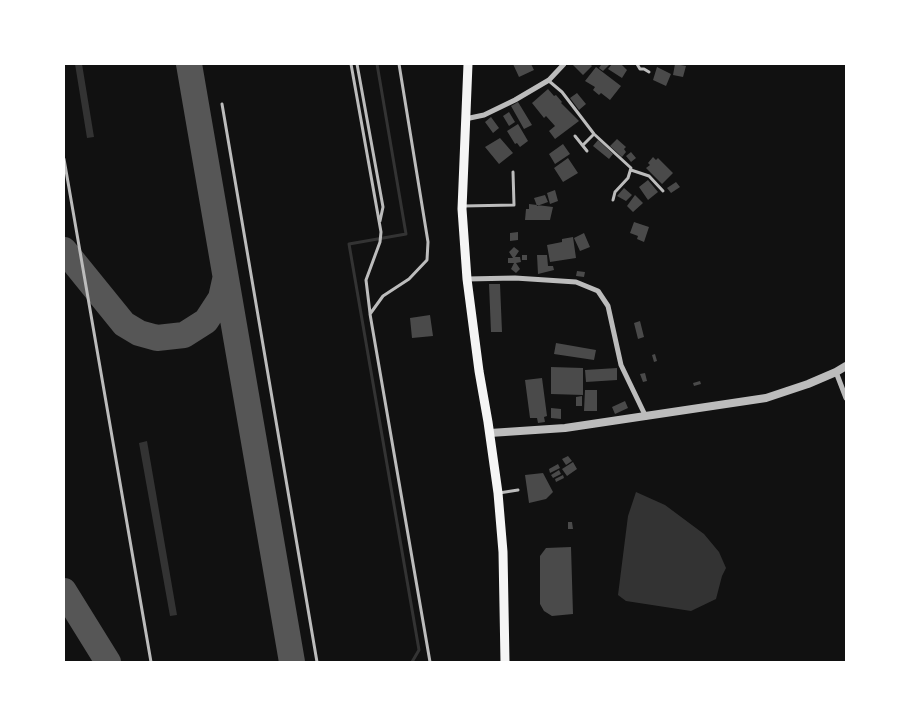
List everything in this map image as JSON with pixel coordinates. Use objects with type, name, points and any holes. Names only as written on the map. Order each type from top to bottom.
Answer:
[{"type":"main road","points":[[468,64],[464,120],[462,206],[467,279],[498,493],[503,552],[505,662]]},
{"type":"street","points":[[464,120],[484,115],[548,80],[564,64]]},
{"type":"street","points":[[467,279],[542,283],[576,282],[598,291],[608,306],[621,365],[646,417]]},
{"type":"street","points":[[490,433],[646,417],[766,398],[836,372],[846,366]]},
{"type":"street","points":[[836,372],[846,398]]},
{"type":"lane","points":[[351,64],[380,224]]},
{"type":"lane","points":[[357,64],[383,207],[380,224],[380,242],[366,280],[370,314],[430,662]]},
{"type":"lane","points":[[370,314],[383,296],[409,279],[427,260],[428,242],[399,64]]},
{"type":"lane","points":[[637,64],[640,69],[649,72]]},
{"type":"lane","points":[[548,80],[562,92],[594,134],[631,170],[649,176],[663,191]]},
{"type":"lane","points":[[222,104],[317,662]]},
{"type":"lane","points":[[582,146],[594,134]]},
{"type":"lane","points":[[575,136],[587,151]]},
{"type":"lane","points":[[64,159],[150,662]]},
{"type":"lane","points":[[613,200],[615,192],[628,178],[631,170]]},
{"type":"lane","points":[[462,206],[514,205],[513,172]]},
{"type":"lane","points":[[498,493],[518,490]]},
{"type":"shaded area","points":[[75,64],[82,64],[94,137],[87,138]]},
{"type":"shaded area","points":[[147,441],[177,615],[170,616],[139,443]]},
{"type":"shaded area","points":[[636,492],[665,505],[704,534],[719,552],[726,568],[716,599],[691,611],[626,601],[618,595],[628,516]]},
{"type":"building","points":[[513,64],[531,64],[534,70],[519,77]]},
{"type":"building","points":[[572,64],[590,64],[592,66],[583,75]]},
{"type":"building","points":[[599,64],[610,64],[603,71],[599,68],[601,65]]},
{"type":"building","points":[[612,64],[621,64],[627,70],[622,78],[608,69]]},
{"type":"building","points":[[675,64],[686,66],[683,77],[673,75]]},
{"type":"building","points":[[596,67],[621,86],[610,100],[601,93],[599,95],[593,90],[595,87],[585,81]]},
{"type":"building","points":[[657,67],[671,74],[666,86],[653,80]]},
{"type":"building","points":[[548,89],[554,96],[556,95],[561,103],[579,121],[555,139],[549,131],[555,126],[546,116],[544,118],[532,103]]},
{"type":"building","points":[[577,93],[586,104],[579,110],[570,98]]},
{"type":"building","points":[[518,102],[532,125],[524,129],[511,106]]},
{"type":"building","points":[[509,112],[515,122],[509,126],[503,116]]},
{"type":"building","points":[[491,117],[499,128],[493,133],[485,122]]},
{"type":"building","points":[[518,124],[528,141],[520,147],[517,143],[515,144],[507,131]]},
{"type":"building","points":[[500,138],[513,153],[499,164],[485,147]]},
{"type":"building","points":[[617,139],[626,147],[624,149],[626,152],[622,157],[610,146]]},
{"type":"building","points":[[598,140],[613,154],[609,159],[593,146]]},
{"type":"building","points":[[563,144],[570,154],[555,164],[549,154]]},
{"type":"building","points":[[631,152],[636,158],[631,162],[626,156]]},
{"type":"building","points":[[653,157],[656,160],[658,158],[673,173],[662,184],[646,168],[650,165],[648,163]]},
{"type":"building","points":[[568,158],[578,173],[563,182],[554,168]]},
{"type":"building","points":[[648,180],[658,192],[648,200],[639,187]]},
{"type":"building","points":[[676,182],[680,187],[671,193],[667,188]]},
{"type":"building","points":[[624,188],[632,195],[626,201],[617,196]]},
{"type":"building","points":[[555,190],[558,201],[550,204],[547,193]]},
{"type":"building","points":[[545,195],[548,202],[537,206],[534,198]]},
{"type":"building","points":[[635,195],[643,203],[633,212],[627,206]]},
{"type":"building","points":[[529,204],[553,207],[550,220],[525,220],[526,209],[529,209]]},
{"type":"building","points":[[634,222],[649,227],[644,242],[637,239],[638,236],[630,233]]},
{"type":"building","points":[[518,232],[518,240],[510,241],[510,233]]},
{"type":"building","points":[[584,233],[590,247],[580,251],[574,238]]},
{"type":"building","points":[[573,237],[576,258],[550,262],[547,245],[562,242],[562,239]]},
{"type":"building","points":[[514,247],[519,251],[515,257],[520,257],[521,262],[516,263],[520,269],[516,273],[511,269],[514,263],[508,263],[508,258],[513,258],[509,252]]},
{"type":"building","points":[[522,255],[527,255],[527,260],[522,260]]},
{"type":"building","points":[[537,255],[547,255],[548,266],[553,266],[554,270],[538,274]]},
{"type":"building","points":[[577,271],[585,272],[584,277],[576,276]]},
{"type":"building","points":[[489,284],[500,284],[502,332],[491,332]]},
{"type":"building","points":[[430,315],[433,336],[412,338],[410,318]]},
{"type":"building","points":[[640,321],[644,337],[638,339],[634,323]]},
{"type":"building","points":[[556,343],[596,350],[594,360],[554,354]]},
{"type":"building","points":[[655,354],[657,361],[654,362],[652,355]]},
{"type":"building","points":[[551,367],[583,368],[583,395],[551,394]]},
{"type":"building","points":[[617,368],[617,380],[586,382],[585,370]]},
{"type":"building","points":[[645,373],[647,381],[643,382],[640,374]]},
{"type":"building","points":[[542,378],[547,416],[544,417],[545,422],[538,423],[537,418],[530,418],[525,380]]},
{"type":"building","points":[[700,381],[701,384],[694,386],[693,383]]},
{"type":"building","points":[[585,390],[597,390],[597,411],[584,411]]},
{"type":"building","points":[[582,396],[582,406],[576,406],[576,397]]},
{"type":"building","points":[[625,401],[628,408],[615,414],[612,407]]},
{"type":"building","points":[[551,408],[561,409],[561,419],[551,418]]},
{"type":"building","points":[[568,456],[572,461],[566,465],[562,459]]},
{"type":"building","points":[[573,462],[577,469],[567,476],[562,469]]},
{"type":"building","points":[[558,464],[560,468],[550,473],[549,469]]},
{"type":"building","points":[[559,470],[561,474],[553,478],[551,475]]},
{"type":"building","points":[[543,473],[553,492],[546,499],[529,503],[525,475]]},
{"type":"building","points":[[563,475],[564,478],[556,482],[555,479]]},
{"type":"building","points":[[568,522],[572,522],[573,529],[568,529]]},
{"type":"building","points":[[571,547],[573,614],[552,616],[544,611],[540,604],[540,556],[546,548]]},
{"type":"waterway","points":[[377,64],[406,234],[349,244],[419,650],[412,662]]},
{"type":"taxiway","points":[[189,64],[292,662]]},
{"type":"taxiway","points":[[64,250],[124,324],[139,333],[157,338],[184,335],[206,321],[221,298],[225,280]]},
{"type":"taxiway","points":[[64,591],[108,662]]}]
